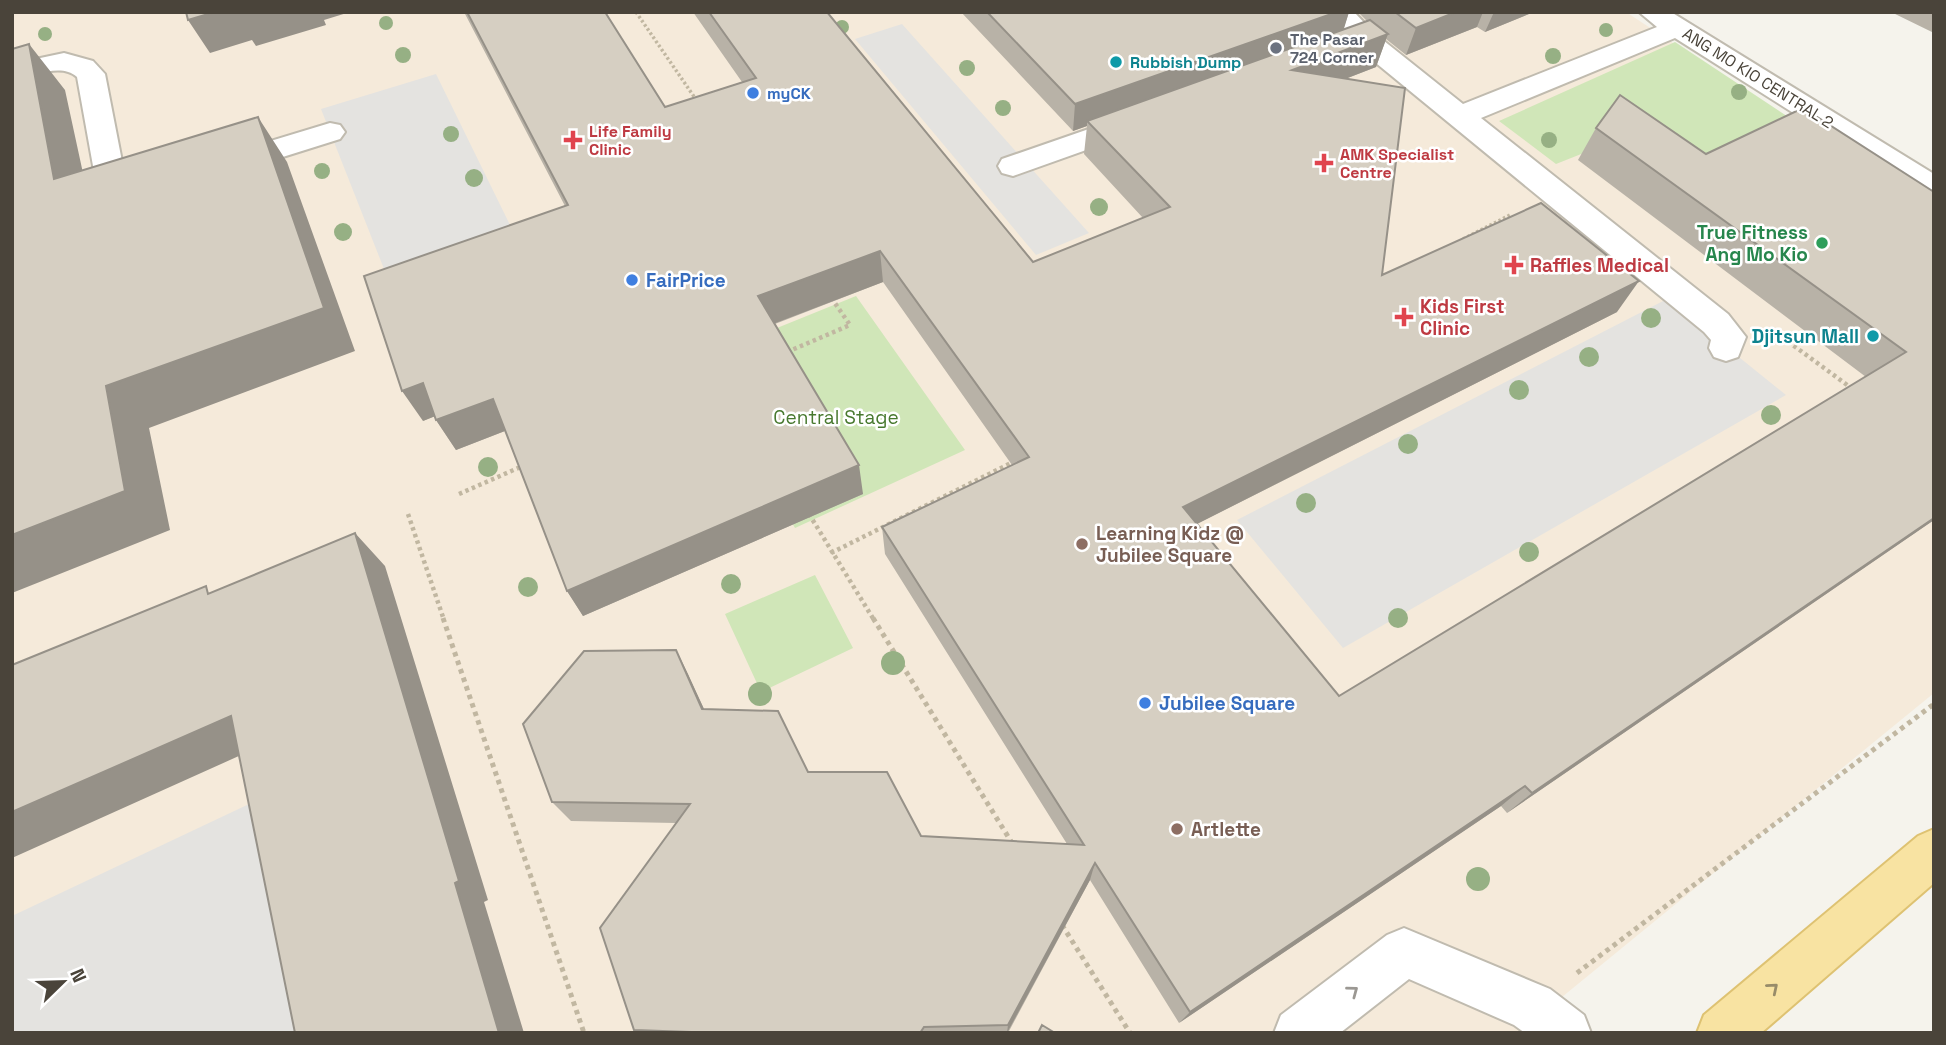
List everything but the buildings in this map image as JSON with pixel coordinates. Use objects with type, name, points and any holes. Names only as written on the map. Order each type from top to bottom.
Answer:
[{"type":"main road","points":[[1722,1033],[1934,852]]},
{"type":"street","points":[[1339,12],[1351,44],[1459,116],[1716,323],[1729,337],[1726,348]]},
{"type":"street","name":"ANG MO KIO CENTRAL 2","points":[[1652,12],[1934,188]]},
{"type":"street","points":[[1459,116],[1677,28]]},
{"type":"street","points":[[12,73],[68,61],[79,64],[91,74],[124,192]]},
{"type":"street","points":[[1013,166],[1156,114]]},
{"type":"street","points":[[199,173],[330,132]]},
{"type":"street","name":"ANG MO KIO CENTRAL 2","points":[[1863,145],[1880,165],[1934,204]]},
{"type":"street","points":[[1299,1033],[1404,952],[1549,1020]]},
{"type":"path","points":[[636,12],[697,102]]},
{"type":"path","points":[[1451,244],[1513,214]]},
{"type":"path","points":[[777,356],[850,325],[827,292]]},
{"type":"path","points":[[831,552],[1017,460]]},
{"type":"path","points":[[459,494],[533,462]]},
{"type":"path","points":[[804,506],[1014,847]]},
{"type":"path","points":[[408,514],[584,1033]]},
{"type":"path","points":[[1549,1020],[1934,704]]},
{"type":"path","points":[[1058,918],[1130,1033]]},
{"type":"shaded area","points":[[12,12],[1626,12],[1934,215],[1934,693],[1518,1033],[12,1033]]},
{"type":"shaded area","points":[[902,24],[1089,233],[1036,255],[855,39]]},
{"type":"shaded area","points":[[436,74],[510,225],[384,269],[321,109]]},
{"type":"shaded area","points":[[1667,299],[1786,395],[1343,648],[1237,520]]},
{"type":"shaded area","points":[[268,795],[325,1033],[12,1033],[12,916]]},
{"type":"green space","points":[[1675,42],[1802,126],[1730,164],[1624,137],[1556,164],[1499,121]]},
{"type":"green space","name":"Central Stage","points":[[856,296],[965,450],[795,528],[710,379],[789,347],[777,328]]},
{"type":"green space","points":[[815,575],[853,648],[761,692],[725,614]]},
{"type":"place","name":"The Pasar 724 Corner","points":[[1276,48]]},
{"type":"place","name":"Rubbish Dump","points":[[1116,62]]},
{"type":"place","name":"myCK","points":[[753,93]]},
{"type":"place","name":"Life Family Clinic","points":[[573,140]]},
{"type":"place","name":"AMK Specialist Centre","points":[[1324,163]]},
{"type":"place","name":"True Fitness Ang Mo Kio","points":[[1822,243]]},
{"type":"place","name":"Raffles Medical","points":[[1514,265]]},
{"type":"place","name":"FairPrice","points":[[632,280]]},
{"type":"place","name":"Kids First Clinic","points":[[1404,317]]},
{"type":"place","name":"Djitsun Mall","points":[[1873,336]]},
{"type":"place","name":"Learning Kidz @ Jubilee Square","points":[[1082,544]]},
{"type":"place","name":"Jubilee Square","points":[[1145,703]]},
{"type":"place","name":"Artlette","points":[[1177,829]]}]
